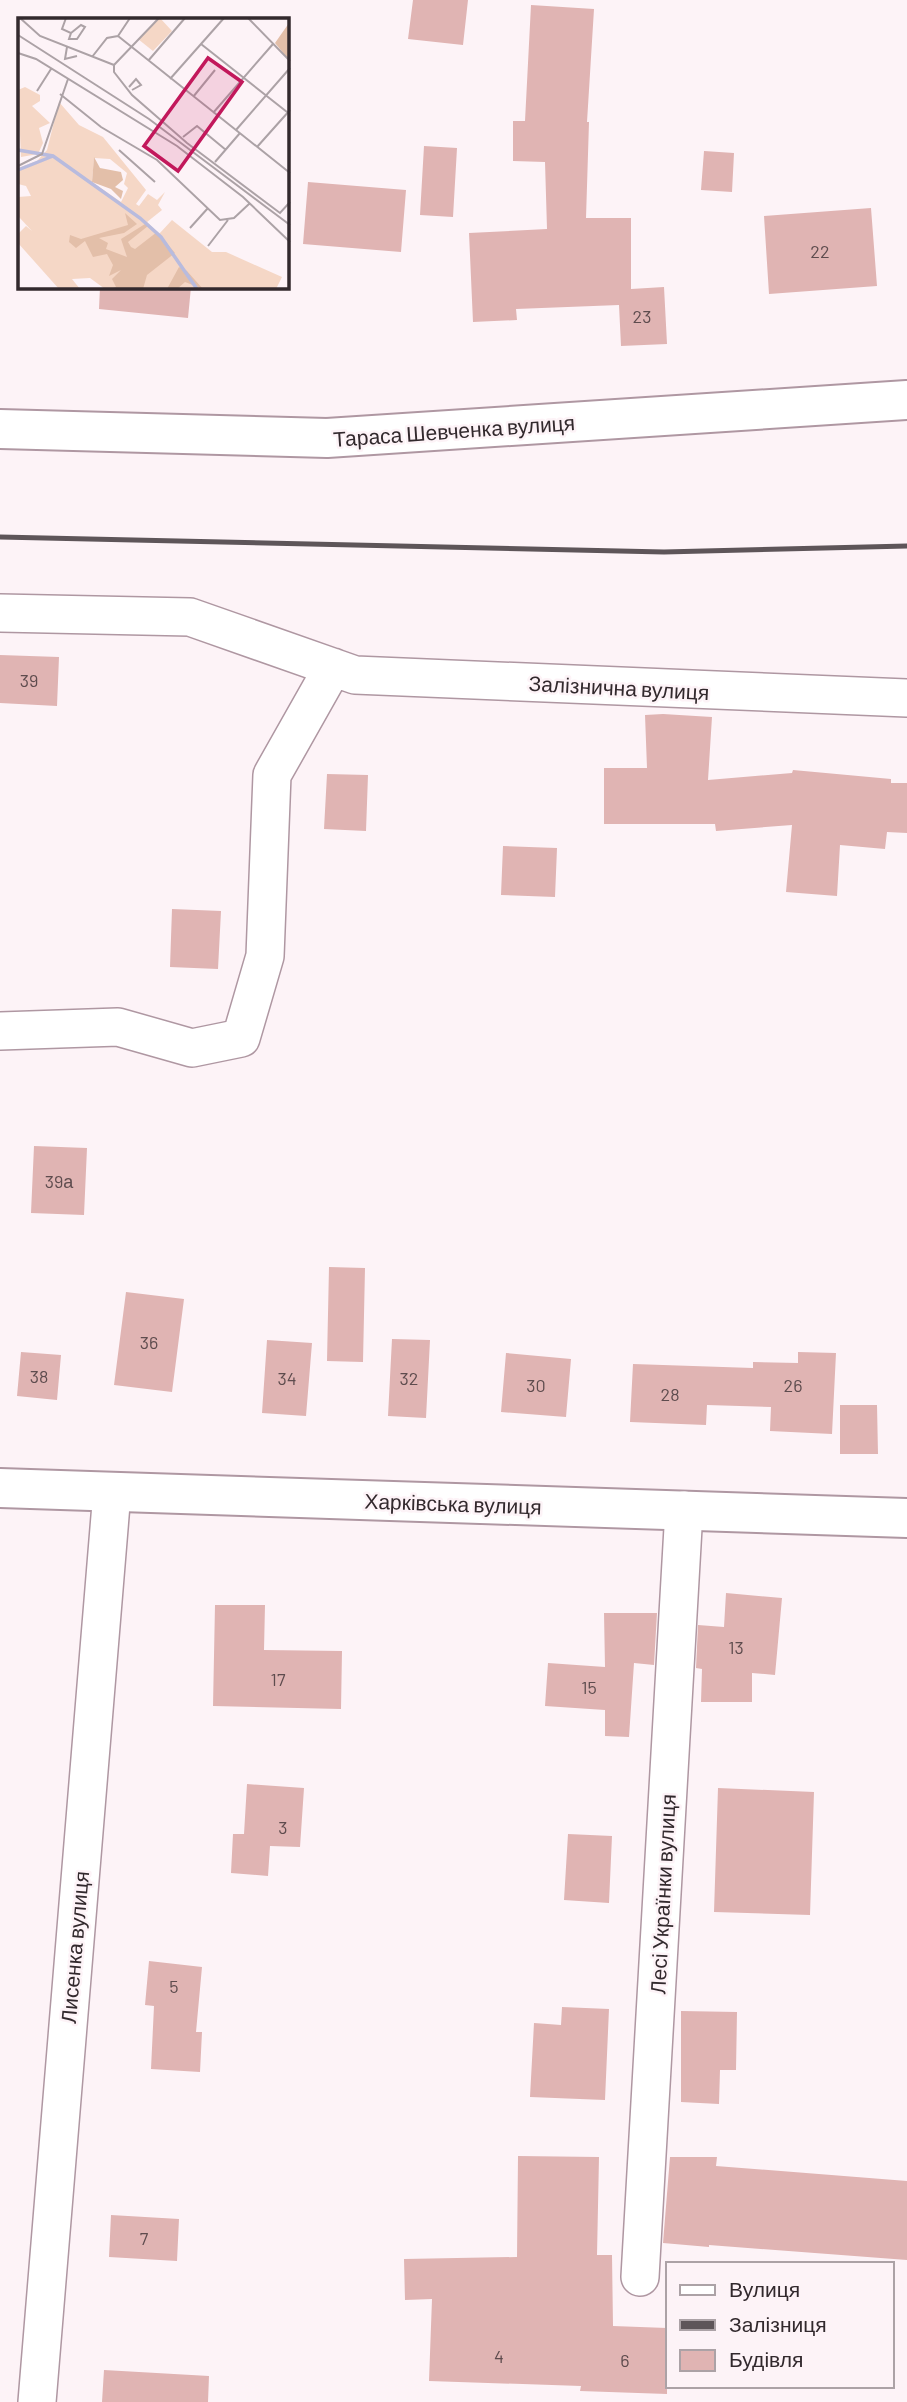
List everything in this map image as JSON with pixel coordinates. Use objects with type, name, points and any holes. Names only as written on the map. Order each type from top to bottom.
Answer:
[{"type":"street","name":"Тараса Шевченка вулиця","points":[[0,429],[327,438],[907,400]]},
{"type":"street","name":"Залізнична вулиця","points":[[0,613],[190,617],[355,675],[907,698]]},
{"type":"street","points":[[0,1031],[118,1027],[192,1048],[242,1038],[265,956],[272,775],[333,667]]},
{"type":"street","name":"Харківська вулиця","points":[[0,1488],[907,1517]]},
{"type":"street","name":"Лисенка вулиця","points":[[37,2402],[112,1492]]},
{"type":"street","name":"Лесі Українки вулиця","points":[[640,2277],[684,1510]]},
{"type":"building","points":[[413,0],[468,0],[463,45],[408,39]]},
{"type":"building","points":[[531,5],[594,9],[587,122],[586,218],[631,218],[631,289],[664,287],[667,344],[621,346],[619,305],[516,309],[517,320],[473,322],[469,233],[547,229],[545,162],[513,161],[513,121],[525,121]]},
{"type":"building","points":[[424,146],[457,148],[453,217],[420,215]]},
{"type":"building","points":[[704,151],[734,153],[732,192],[701,190]]},
{"type":"building","points":[[308,182],[406,190],[401,252],[303,244]]},
{"type":"building","points":[[871,208],[877,286],[769,294],[764,216]]},
{"type":"building","points":[[100,289],[191,289],[188,318],[99,309]]},
{"type":"building","points":[[0,655],[59,657],[57,706],[0,703]]},
{"type":"building","points":[[645,715],[712,717],[708,780],[792,773],[793,770],[891,779],[891,783],[907,783],[907,833],[887,832],[885,849],[840,845],[837,896],[786,892],[792,825],[716,831],[715,824],[604,824],[604,768],[647,768]]},
{"type":"building","points":[[327,774],[368,775],[366,831],[324,829]]},
{"type":"building","points":[[503,846],[557,848],[555,897],[501,895]]},
{"type":"building","points":[[172,909],[221,911],[218,969],[170,967]]},
{"type":"building","points":[[34,1146],[87,1148],[84,1215],[31,1213]]},
{"type":"building","points":[[329,1267],[365,1268],[363,1362],[327,1361]]},
{"type":"building","points":[[126,1292],[184,1299],[172,1392],[114,1385]]},
{"type":"building","points":[[392,1339],[430,1340],[426,1418],[388,1416]]},
{"type":"building","points":[[267,1340],[312,1343],[306,1416],[262,1413]]},
{"type":"building","points":[[21,1352],[61,1355],[57,1400],[17,1396]]},
{"type":"building","points":[[798,1352],[836,1353],[832,1434],[770,1431],[771,1407],[707,1405],[706,1425],[630,1422],[633,1364],[753,1368],[753,1362],[798,1363]]},
{"type":"building","points":[[506,1353],[571,1359],[566,1417],[501,1412]]},
{"type":"building","points":[[840,1405],[877,1405],[878,1454],[840,1454]]},
{"type":"building","points":[[726,1593],[782,1598],[775,1675],[752,1673],[752,1702],[701,1702],[702,1669],[696,1668],[698,1625],[724,1627]]},
{"type":"building","points":[[215,1605],[265,1605],[264,1650],[342,1651],[341,1709],[213,1706]]},
{"type":"building","points":[[604,1613],[657,1613],[654,1665],[634,1663],[629,1737],[605,1736],[605,1710],[545,1706],[548,1663],[605,1667]]},
{"type":"building","points":[[247,1784],[304,1788],[300,1847],[270,1846],[268,1876],[231,1873],[233,1834],[244,1834]]},
{"type":"building","points":[[718,1788],[814,1792],[810,1915],[714,1912]]},
{"type":"building","points":[[568,1834],[612,1836],[609,1903],[564,1900]]},
{"type":"building","points":[[149,1961],[202,1967],[196,2032],[202,2032],[200,2072],[151,2069],[154,2006],[145,2005]]},
{"type":"building","points":[[562,2007],[609,2009],[605,2100],[530,2097],[534,2023],[561,2025]]},
{"type":"building","points":[[681,2011],[737,2012],[736,2070],[720,2070],[719,2104],[681,2102]]},
{"type":"building","points":[[518,2156],[599,2157],[597,2255],[612,2255],[613,2326],[666,2328],[667,2394],[580,2391],[581,2386],[429,2381],[432,2299],[405,2300],[404,2259],[517,2257]]},
{"type":"building","points":[[670,2157],[717,2157],[716,2166],[907,2181],[907,2260],[663,2243]]},
{"type":"building","points":[[111,2215],[179,2219],[177,2261],[109,2257]]},
{"type":"building","points":[[104,2370],[209,2376],[208,2402],[102,2402]]},
{"type":"railway","points":[[0,537],[664,552],[907,546]]}]
